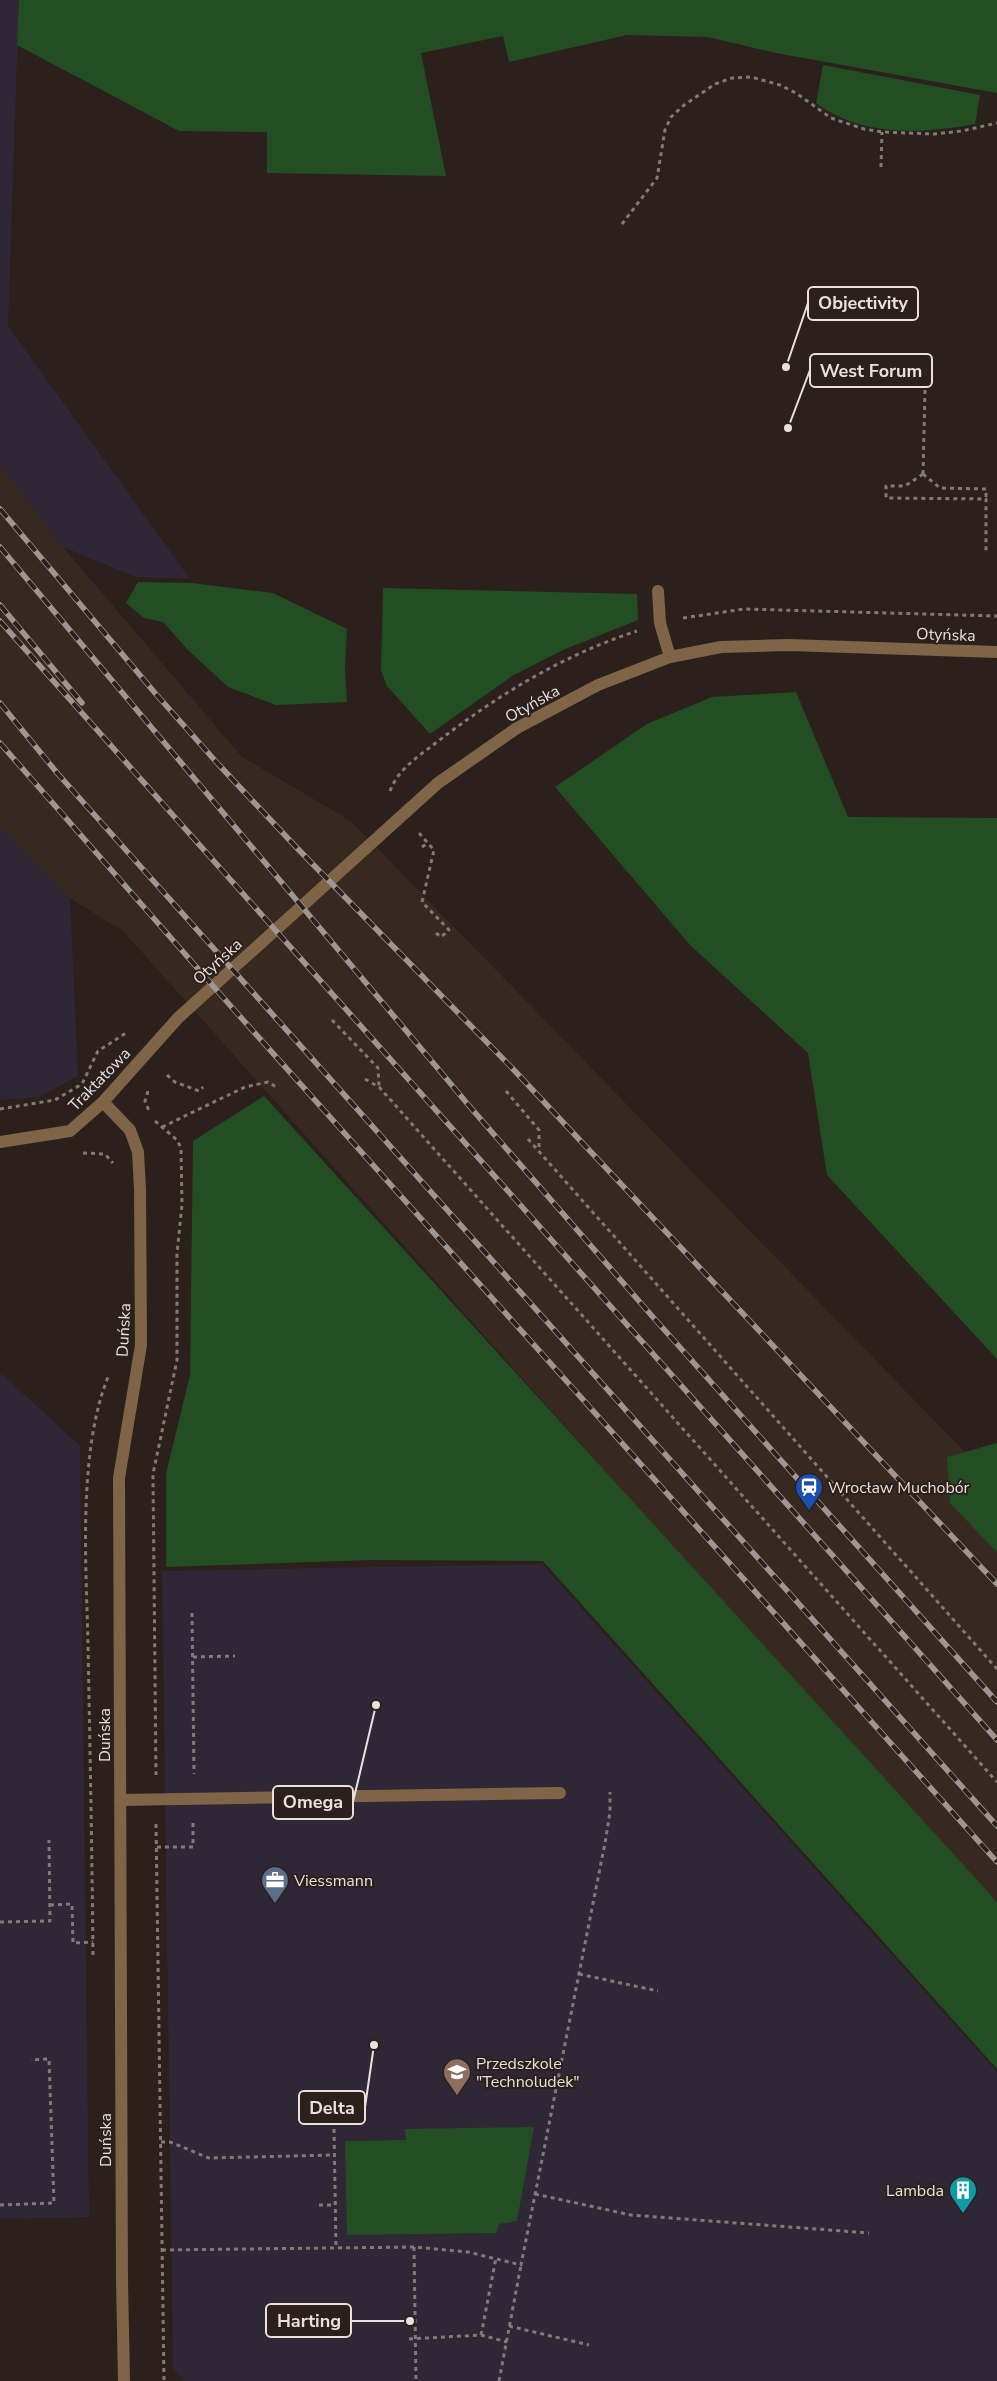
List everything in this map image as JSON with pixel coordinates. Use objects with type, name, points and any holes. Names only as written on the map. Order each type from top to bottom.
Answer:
[{"type":"street","points":[[658,591],[660,623],[670,657]]},
{"type":"street","name":"Otyńska","points":[[178,1018],[438,783],[517,728],[598,685],[670,657],[721,648],[789,645],[997,652]]},
{"type":"street","name":"Traktatowa","points":[[0,1142],[70,1131],[103,1102],[178,1018]]},
{"type":"street","name":"Duńska","points":[[103,1102],[130,1130],[138,1152],[140,1189],[141,1345],[119,1478],[124,2381]]},
{"type":"street","points":[[120,1800],[560,1792]]},
{"type":"path","points":[[622,224],[657,178],[665,130],[671,117],[683,106],[724,80],[741,77],[763,78],[796,93],[831,118],[864,129],[882,132],[905,135],[934,134],[997,124]]},
{"type":"path","points":[[881,167],[882,132]]},
{"type":"path","points":[[923,474],[925,390]]},
{"type":"path","points":[[923,474],[906,486],[886,486],[886,498],[986,500]]},
{"type":"path","points":[[923,474],[940,488],[986,489],[986,552]]},
{"type":"path","points":[[419,834],[434,850],[422,902],[448,930],[441,937],[436,932]]},
{"type":"path","points":[[422,847],[428,842]]},
{"type":"path","points":[[332,1020],[378,1068],[378,1086]]},
{"type":"path","points":[[0,1108],[55,1100],[62,1096],[82,1084],[98,1052],[126,1033]]},
{"type":"path","points":[[167,1075],[175,1082],[199,1091],[203,1087]]},
{"type":"path","points":[[365,1079],[378,1086],[997,1782]]},
{"type":"path","points":[[161,1127],[245,1087],[268,1082],[278,1088]]},
{"type":"path","points":[[151,1085],[145,1101],[151,1117],[177,1140],[181,1148],[182,1206],[178,1230]]},
{"type":"path","points":[[506,1091],[539,1130],[539,1150]]},
{"type":"path","points":[[528,1139],[997,1669]]},
{"type":"path","points":[[157,1848],[193,1847],[192,1612]]},
{"type":"path","points":[[193,1657],[235,1656]]},
{"type":"path","points":[[499,2381],[606,1835],[610,1812],[610,1792]]},
{"type":"path","points":[[0,1922],[50,1920],[49,1840]]},
{"type":"path","points":[[50,1905],[72,1904],[73,1943],[93,1942]]},
{"type":"path","points":[[579,1974],[608,1982],[658,1991]]},
{"type":"path","points":[[0,2205],[54,2203],[49,2060],[32,2060]]},
{"type":"path","points":[[334,2129],[336,2248]]},
{"type":"path","points":[[161,2142],[170,2142],[209,2158],[334,2155]]},
{"type":"path","points":[[535,2194],[631,2215],[869,2233]]},
{"type":"path","points":[[319,2205],[335,2205]]},
{"type":"path","points":[[162,2250],[414,2247],[468,2252],[521,2265]]},
{"type":"path","points":[[414,2247],[416,2381]]},
{"type":"path","points":[[481,2336],[496,2258]]},
{"type":"path","points":[[509,2326],[524,2331],[589,2344]]},
{"type":"path","points":[[409,2339],[481,2336],[507,2342]]},
{"type":"shaded area","points":[[0,0],[19,0],[8,326],[190,579],[136,577],[63,547],[0,464]]},
{"type":"shaded area","points":[[0,464],[63,547],[242,757],[351,821],[997,1485],[997,1910],[124,932],[70,898],[0,826]]},
{"type":"shaded area","points":[[0,826],[70,898],[78,1076],[39,1097],[0,1100]]},
{"type":"shaded area","points":[[0,1375],[3,1375],[80,1446],[89,2217],[0,2219]]},
{"type":"shaded area","points":[[542,1564],[997,2072],[997,2381],[184,2381],[173,2368],[162,1571]]},
{"type":"green space","points":[[19,0],[997,0],[997,93],[776,53],[708,37],[627,35],[509,62],[503,36],[421,53],[446,176],[267,173],[267,132],[179,131],[17,45]]},
{"type":"green space","points":[[823,65],[980,95],[975,124],[913,131],[872,127],[853,122],[834,114],[816,103]]},
{"type":"green space","points":[[138,582],[192,583],[273,593],[347,629],[345,667],[347,702],[276,705],[228,687],[188,650],[163,622],[144,618],[126,603]]},
{"type":"green space","points":[[383,588],[637,594],[638,620],[563,650],[512,676],[430,734],[387,686],[381,670]]},
{"type":"green space","points":[[796,692],[848,817],[997,818],[997,1359],[827,1175],[808,1053],[690,945],[555,787],[647,724],[712,697]]},
{"type":"green space","points":[[264,1096],[997,1902],[997,2069],[543,1561],[370,1560],[166,1567],[166,1474],[190,1375],[193,1141]]},
{"type":"green space","points":[[997,1443],[997,1552],[950,1503],[947,1457]]},
{"type":"green space","points":[[534,2127],[517,2221],[499,2224],[496,2233],[347,2235],[345,2141],[406,2140],[405,2129]]},
{"type":"railway","points":[[0,509],[155,693],[219,765],[296,847],[513,1069],[997,1584]]},
{"type":"railway","points":[[0,547],[471,1108],[652,1316],[997,1702]]},
{"type":"railway","points":[[0,605],[82,703]]},
{"type":"railway","points":[[0,621],[997,1740]]},
{"type":"railway","points":[[0,703],[58,774],[997,1826]]},
{"type":"railway","points":[[0,743],[228,1003],[997,1862]]},
{"type":"place","name":"Objectivity","points":[[786,367]]},
{"type":"place","name":"West Forum","points":[[788,428]]},
{"type":"place","name":"Wrocław Muchobór","points":[[809,1511]]},
{"type":"place","name":"Omega","points":[[376,1705]]},
{"type":"place","name":"Viessmann","points":[[275,1904]]},
{"type":"place","name":"Delta","points":[[374,2045]]},
{"type":"place","name":"Przedszkole \"Technoludek\"","points":[[457,2096]]},
{"type":"place","name":"Lambda","points":[[963,2214]]},
{"type":"place","name":"Harting","points":[[410,2321]]}]
